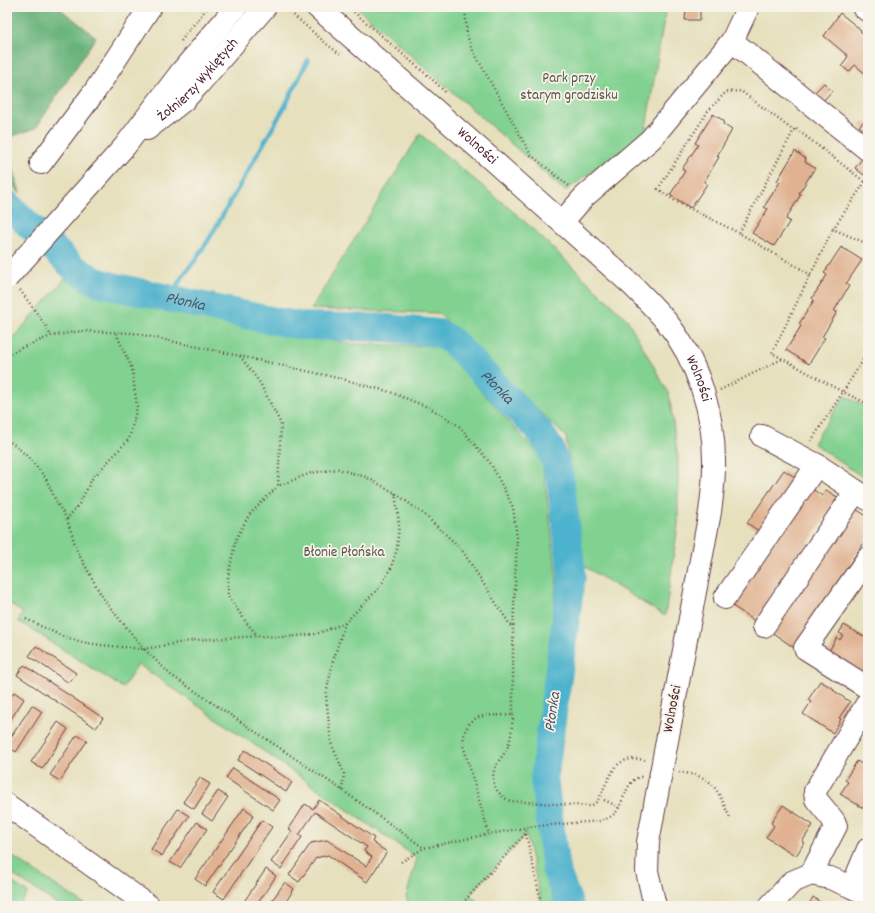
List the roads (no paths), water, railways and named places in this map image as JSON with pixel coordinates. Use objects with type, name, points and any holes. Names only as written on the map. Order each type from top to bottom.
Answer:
[{"type":"street","points":[[41,163],[95,91],[150,7]]},
{"type":"street","name":"Żołnierzy Wyklętych","points":[[12,281],[58,221],[125,146],[182,71],[236,7]]},
{"type":"street","name":"Wolności","points":[[317,7],[480,148],[652,304],[680,341],[695,372],[704,396],[710,420],[714,466],[711,500],[668,772],[648,842],[648,871],[656,906]]},
{"type":"street","points":[[562,222],[584,197],[651,139],[732,42],[748,7]]},
{"type":"street","points":[[863,7],[868,11]]},
{"type":"street","name":"Żołnierzy Wyklętych","points":[[125,146],[184,100],[273,8]]},
{"type":"street","points":[[732,42],[868,150]]},
{"type":"street","points":[[762,436],[817,465],[862,495],[764,626]]},
{"type":"street","points":[[725,598],[817,465]]},
{"type":"street","points":[[868,558],[805,648],[868,688]]},
{"type":"street","points":[[810,874],[836,826],[834,821],[816,799],[814,791],[868,702]]},
{"type":"street","points":[[7,805],[149,906]]},
{"type":"street","points":[[770,906],[792,882],[810,874],[830,878],[860,892],[868,849]]},
{"type":"waterway","points":[[169,299],[182,277],[209,239],[285,106],[308,60]]},
{"type":"waterway","name":"Płonka","points":[[7,204],[74,268],[95,281],[116,287],[304,326],[388,328],[438,333],[452,341],[539,431],[551,449],[560,478],[572,574],[544,779],[556,870],[570,906]]},
{"type":"park label","name":"Park przy starym grodzisku","points":[[569,88]]},
{"type":"park label","name":"Błonie Płońska","points":[[344,553]]}]
